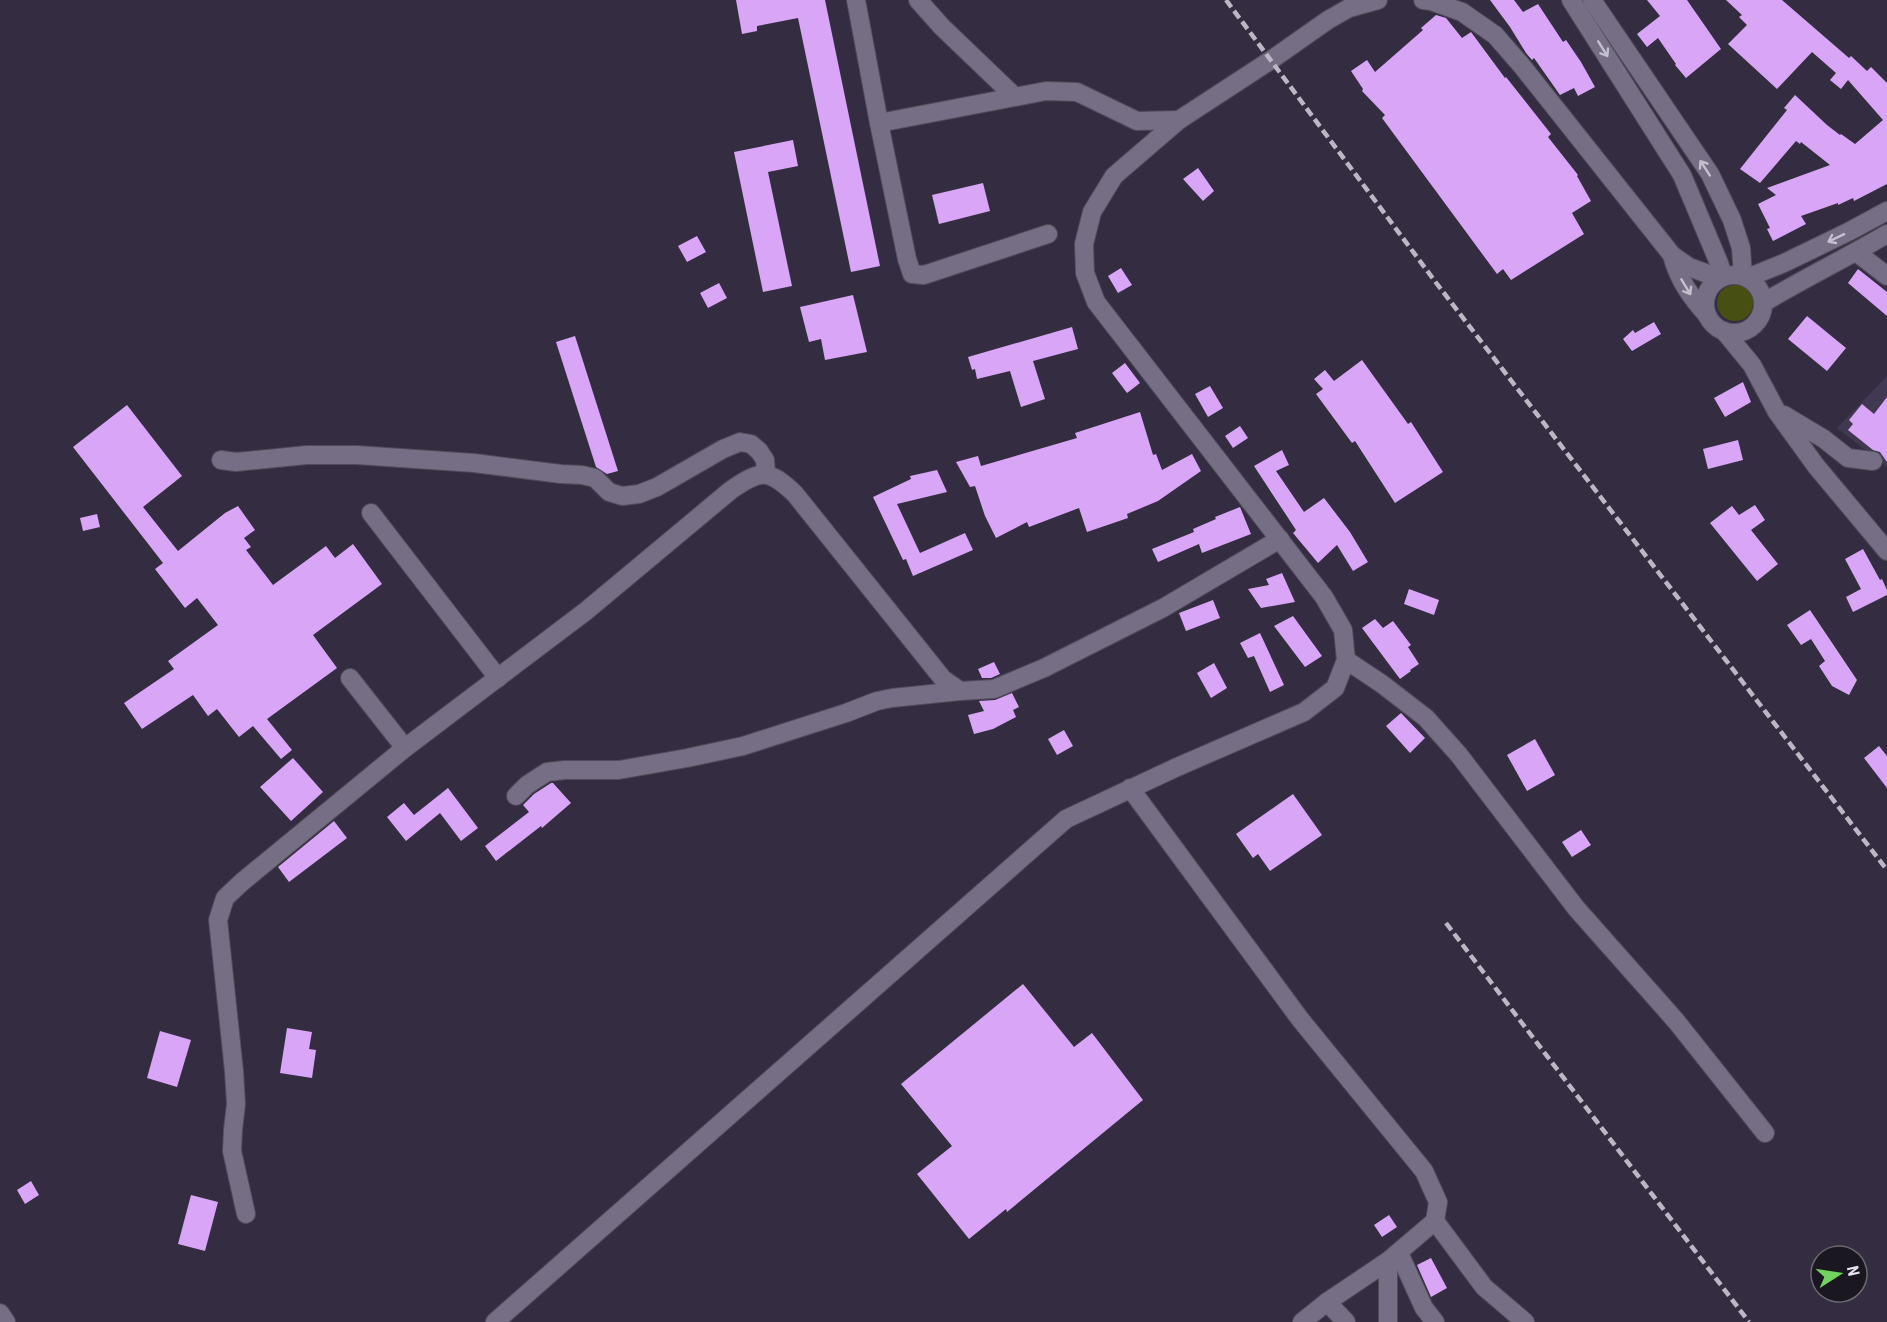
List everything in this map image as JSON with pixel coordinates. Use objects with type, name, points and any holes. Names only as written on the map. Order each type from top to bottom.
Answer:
[{"type":"street","points":[[856,0],[906,259],[912,274],[924,275],[1048,234]]},
{"type":"street","points":[[918,0],[942,27],[1014,96]]},
{"type":"street","points":[[495,1322],[1066,819],[1130,788],[1304,712],[1335,688],[1346,660],[1343,630],[1324,597],[1096,302],[1085,273],[1084,244],[1092,212],[1114,176],[1179,120],[1328,20],[1349,8],[1378,0]]},
{"type":"street","points":[[1423,0],[1462,12],[1495,35],[1672,255],[1689,267],[1721,278]]},
{"type":"street","points":[[1571,0],[1682,175],[1719,263],[1721,278]]},
{"type":"street","points":[[1592,0],[1710,174],[1732,220],[1741,248],[1745,277]]},
{"type":"street","points":[[879,123],[1046,91],[1077,92],[1137,121],[1179,120]]},
{"type":"street","points":[[1745,277],[1795,258],[1887,211]]},
{"type":"street","points":[[1763,303],[1797,282],[1887,234]]},
{"type":"street","points":[[1856,252],[1887,276]]},
{"type":"street","points":[[1672,255],[1676,271],[1692,298],[1711,322],[1724,331],[1752,365],[1777,411],[1816,466],[1887,551]]},
{"type":"street","points":[[1707,315],[1705,307],[1707,291],[1721,278],[1736,274],[1745,277],[1758,288],[1763,303],[1755,324],[1740,332],[1724,331]]},
{"type":"street","points":[[1752,365],[1755,324]]},
{"type":"street","points":[[1777,411],[1824,439],[1848,458],[1873,461]]},
{"type":"street","points":[[221,459],[236,462],[307,455],[357,455],[474,463],[582,475],[595,478],[609,492],[622,496],[639,494],[657,487],[723,449],[740,442],[751,444],[759,451],[765,460],[766,474]]},
{"type":"street","points":[[246,1214],[232,1151],[236,1104],[234,1071],[218,920],[225,898],[405,748],[586,611],[731,490],[750,477],[766,474],[781,480],[795,494],[943,680],[960,691]]},
{"type":"street","points":[[371,513],[498,678]]},
{"type":"street","points":[[516,796],[527,785],[547,772],[620,770],[687,758],[743,746],[877,701],[994,689],[1044,668],[1163,608],[1280,539]]},
{"type":"street","points":[[1346,660],[1382,684],[1425,718],[1452,748],[1576,908],[1676,1021],[1765,1133]]},
{"type":"street","points":[[351,678],[405,748]]},
{"type":"street","points":[[1130,788],[1300,1019],[1424,1171],[1438,1202],[1435,1221],[1393,1257],[1302,1322]]},
{"type":"street","points":[[1435,1221],[1484,1287],[1525,1322]]},
{"type":"street","points":[[1388,1322],[1393,1257]]},
{"type":"street","points":[[1393,1257],[1435,1322]]},
{"type":"street","points":[[1327,1302],[1346,1322]]},
{"type":"street","points":[[0,1313],[6,1322]]},
{"type":"shaded area","points":[[1887,376],[1887,467],[1837,428]]},
{"type":"green space","points":[[1735,285],[1748,290],[1753,303],[1748,316],[1735,321],[1722,316],[1717,303],[1722,290]]},
{"type":"building","points":[[736,0],[825,0],[880,266],[851,272],[798,18],[757,26],[757,31],[742,34]]},
{"type":"building","points":[[1490,0],[1514,0],[1523,12],[1538,4],[1563,42],[1566,40],[1595,87],[1578,96],[1574,88],[1560,95],[1534,58],[1532,60],[1526,53]]},
{"type":"building","points":[[1647,0],[1687,0],[1721,49],[1686,78],[1658,38],[1647,47],[1637,34],[1660,16]]},
{"type":"building","points":[[1726,0],[1782,0],[1849,58],[1851,56],[1867,71],[1871,67],[1887,83],[1887,184],[1854,201],[1853,198],[1801,216],[1806,224],[1773,241],[1767,229],[1770,228],[1758,204],[1776,195],[1767,188],[1830,165],[1801,142],[1800,144],[1796,141],[1760,183],[1740,169],[1787,110],[1784,108],[1795,95],[1827,125],[1855,144],[1883,120],[1848,80],[1841,89],[1830,80],[1836,73],[1812,52],[1777,89],[1728,44],[1747,25],[1739,17],[1742,15]]},
{"type":"building","points":[[1436,15],[1446,18],[1462,38],[1471,32],[1551,134],[1548,137],[1578,175],[1591,201],[1572,213],[1584,234],[1511,280],[1503,269],[1497,274],[1382,118],[1385,115],[1362,91],[1363,89],[1351,71],[1367,60],[1375,72],[1423,30],[1421,28]]},
{"type":"building","points":[[793,140],[798,166],[768,172],[792,286],[763,292],[734,152]]},
{"type":"building","points":[[1198,168],[1214,191],[1203,201],[1183,179]]},
{"type":"building","points":[[983,183],[990,211],[939,224],[932,195]]},
{"type":"building","points":[[697,236],[706,252],[687,262],[678,246]]},
{"type":"building","points":[[1121,268],[1132,285],[1118,293],[1108,276]]},
{"type":"building","points":[[1858,269],[1887,292],[1887,316],[1848,283]]},
{"type":"building","points":[[719,283],[727,298],[708,308],[700,293]]},
{"type":"building","points":[[853,295],[867,352],[825,360],[821,339],[809,342],[800,307]]},
{"type":"building","points":[[1807,316],[1846,348],[1827,371],[1788,339]]},
{"type":"building","points":[[1654,322],[1661,334],[1632,351],[1623,339],[1633,330],[1635,333]]},
{"type":"building","points":[[1072,327],[1078,349],[1033,361],[1045,399],[1021,407],[1010,371],[977,379],[975,369],[972,370],[968,357]]},
{"type":"building","points":[[575,336],[618,471],[607,474],[596,467],[556,342]]},
{"type":"building","points":[[1362,360],[1408,424],[1411,422],[1443,472],[1395,503],[1355,441],[1352,443],[1316,394],[1323,389],[1314,379],[1325,370],[1334,381]]},
{"type":"building","points":[[1125,363],[1140,383],[1127,393],[1112,373]]},
{"type":"building","points":[[1743,382],[1751,402],[1725,417],[1714,398]]},
{"type":"building","points":[[1210,386],[1223,408],[1208,417],[1195,394]]},
{"type":"building","points":[[1887,397],[1887,462],[1880,452],[1873,450],[1848,430],[1853,424],[1849,420],[1862,404],[1874,414]]},
{"type":"building","points":[[127,405],[182,476],[143,507],[178,551],[225,513],[238,506],[255,530],[244,538],[251,547],[246,550],[273,585],[326,546],[335,558],[353,544],[382,584],[313,635],[337,668],[267,719],[292,750],[281,759],[253,726],[239,737],[217,709],[208,716],[193,695],[142,729],[124,703],[174,669],[168,661],[218,625],[197,598],[185,608],[155,569],[163,563],[73,447]]},
{"type":"building","points":[[1140,412],[1153,455],[1156,454],[1162,470],[1192,454],[1201,471],[1158,501],[1127,514],[1128,518],[1087,532],[1079,508],[1029,527],[1027,522],[996,538],[985,516],[975,486],[970,487],[956,462],[978,456],[981,466],[1077,438],[1075,433]]},
{"type":"building","points":[[1240,426],[1248,438],[1233,448],[1225,436]]},
{"type":"building","points":[[1738,440],[1743,460],[1708,469],[1703,449]]},
{"type":"building","points":[[1282,450],[1289,465],[1276,471],[1304,512],[1324,498],[1350,532],[1368,562],[1353,571],[1337,545],[1318,563],[1293,533],[1296,530],[1254,466]]},
{"type":"building","points":[[937,470],[947,492],[897,504],[920,553],[965,533],[973,550],[913,576],[873,497],[911,479],[910,476]]},
{"type":"building","points":[[1755,505],[1765,520],[1751,530],[1778,564],[1757,581],[1710,523],[1732,506],[1739,515]]},
{"type":"building","points":[[1240,507],[1251,534],[1202,553],[1199,544],[1158,562],[1152,549],[1194,532],[1193,529],[1216,519],[1215,517]]},
{"type":"building","points":[[97,514],[100,527],[83,531],[80,518]]},
{"type":"building","points":[[1863,549],[1880,580],[1882,579],[1887,595],[1853,612],[1846,597],[1861,589],[1845,559]]},
{"type":"building","points":[[1282,573],[1295,602],[1261,608],[1248,589],[1269,585],[1266,579]]},
{"type":"building","points":[[1409,589],[1439,600],[1434,615],[1404,604]]},
{"type":"building","points":[[1213,600],[1220,618],[1186,631],[1179,613]]},
{"type":"building","points":[[1810,610],[1857,680],[1849,695],[1832,686],[1819,666],[1825,661],[1811,639],[1801,645],[1787,625]]},
{"type":"building","points":[[1293,616],[1322,656],[1305,667],[1274,626]]},
{"type":"building","points":[[1375,619],[1383,628],[1393,621],[1411,645],[1408,647],[1419,664],[1400,679],[1362,628]]},
{"type":"building","points":[[1260,633],[1284,685],[1270,692],[1254,656],[1248,658],[1240,643]]},
{"type":"building","points":[[994,662],[1000,674],[991,678],[982,678],[978,669]]},
{"type":"building","points":[[1214,663],[1227,688],[1211,698],[1197,673]]},
{"type":"building","points":[[1012,693],[1019,707],[1013,710],[1016,717],[993,729],[974,734],[968,715],[984,711],[979,701],[995,700]]},
{"type":"building","points":[[1401,713],[1425,738],[1410,753],[1386,726]]},
{"type":"building","points":[[1064,730],[1073,746],[1057,755],[1048,739]]},
{"type":"building","points":[[1535,739],[1555,775],[1527,791],[1507,755]]},
{"type":"building","points":[[1879,746],[1887,756],[1887,788],[1864,758]]},
{"type":"building","points":[[293,758],[323,792],[291,821],[260,787]]},
{"type":"building","points":[[551,783],[571,803],[542,828],[541,826],[496,861],[485,846],[529,812],[523,805],[534,794]]},
{"type":"building","points":[[448,788],[478,828],[461,841],[440,813],[406,841],[387,817],[404,803],[414,815]]},
{"type":"building","points":[[1293,794],[1322,835],[1270,871],[1258,854],[1253,858],[1236,834]]},
{"type":"building","points":[[334,821],[347,838],[289,882],[278,867]]},
{"type":"building","points":[[1581,830],[1591,845],[1572,857],[1562,842]]},
{"type":"building","points":[[1023,984],[1074,1047],[1092,1033],[1143,1100],[1007,1212],[1006,1209],[969,1239],[917,1174],[952,1146],[901,1084]]},
{"type":"building","points":[[287,1028],[312,1032],[309,1049],[316,1050],[312,1078],[280,1073]]},
{"type":"building","points":[[160,1031],[191,1040],[177,1087],[147,1078]]},
{"type":"building","points":[[31,1181],[39,1195],[25,1204],[17,1190]]},
{"type":"building","points":[[191,1195],[218,1202],[205,1251],[178,1244]]},
{"type":"building","points":[[1389,1215],[1397,1227],[1382,1237],[1374,1225]]},
{"type":"building","points":[[1431,1258],[1447,1288],[1431,1297],[1417,1265]]},
{"type":"railway","points":[[1226,0],[1437,284],[1887,870]]},
{"type":"railway","points":[[1446,923],[1749,1322]]}]
